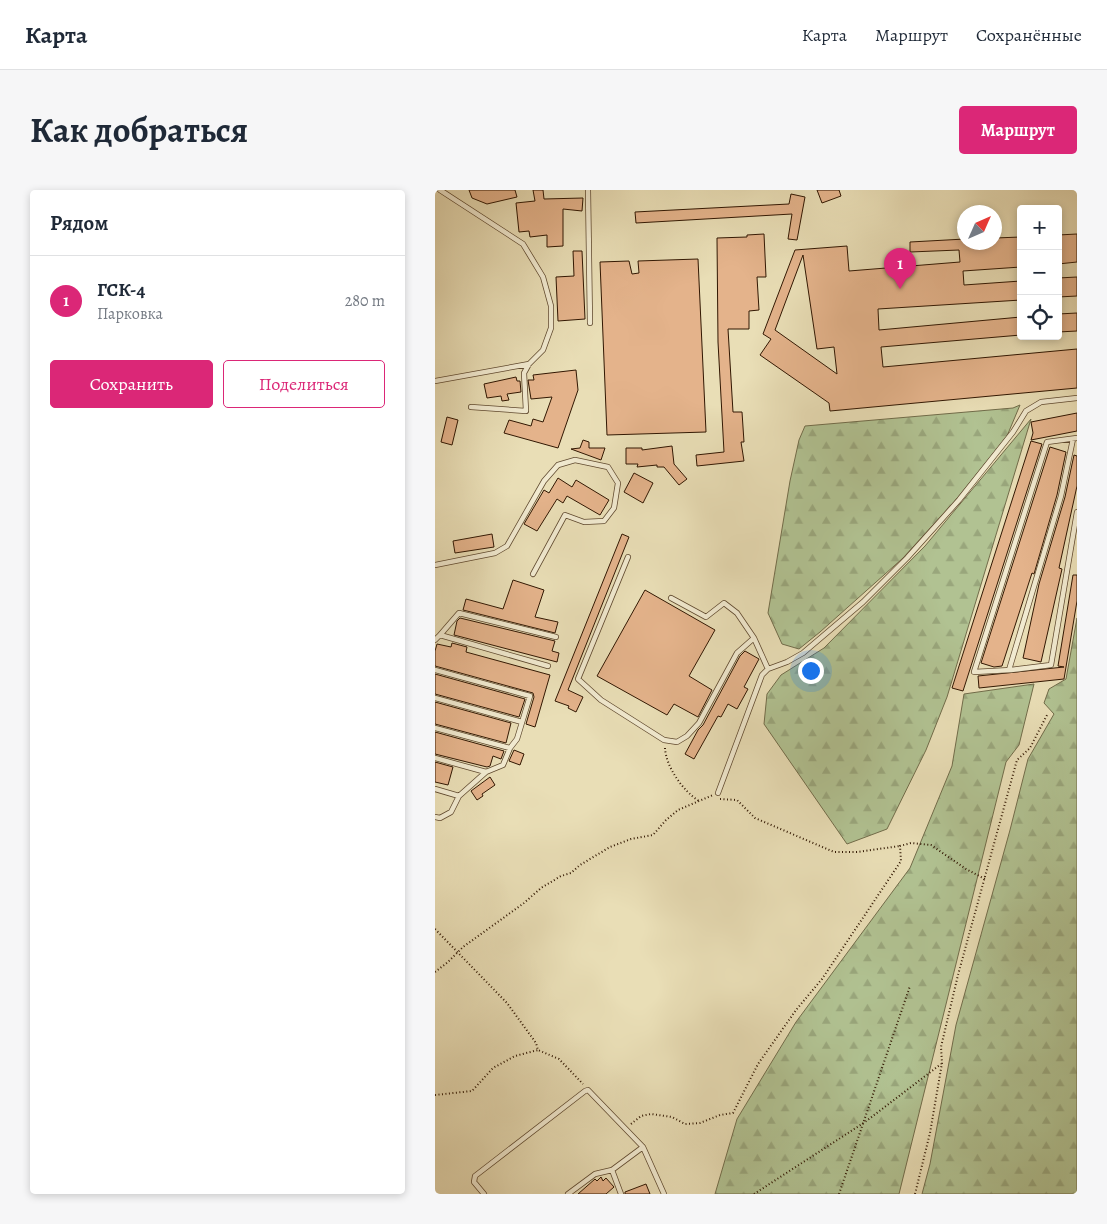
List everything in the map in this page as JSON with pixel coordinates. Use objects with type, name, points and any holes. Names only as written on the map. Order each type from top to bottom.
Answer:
[{"type":"lane","points":[[440,190],[523,244],[543,277],[551,306],[551,328],[543,350],[529,364],[524,373],[526,411],[471,407]]},
{"type":"lane","points":[[589,190],[590,323]]},
{"type":"lane","points":[[435,381],[529,364]]},
{"type":"lane","points":[[717,793],[762,675],[768,668],[787,662],[803,653],[863,602],[907,558],[959,500],[1013,432],[1026,411],[1041,402],[1077,398]]},
{"type":"lane","points":[[1009,670],[1061,496],[1075,438],[1047,442],[974,672],[1009,670],[1051,665],[1077,512]]},
{"type":"lane","points":[[435,565],[495,553],[507,546],[544,480],[557,465],[575,460],[607,467],[618,483],[614,508],[604,521],[584,522],[565,515],[533,574]]},
{"type":"lane","points":[[628,557],[578,679],[601,700],[664,740],[677,742],[687,736],[699,723],[737,654],[754,638]]},
{"type":"lane","points":[[671,598],[706,617],[724,603],[737,613],[754,638],[768,668]]},
{"type":"lane","points":[[435,640],[459,613],[556,637]]},
{"type":"lane","points":[[440,635],[548,666]]},
{"type":"lane","points":[[435,670],[530,696],[517,739],[510,748],[503,764],[486,772],[459,796],[451,812],[440,818],[435,817]]},
{"type":"lane","points":[[435,698],[522,722]]},
{"type":"lane","points":[[435,728],[510,748]]},
{"type":"lane","points":[[435,758],[486,772]]},
{"type":"lane","points":[[435,789],[459,796]]},
{"type":"lane","points":[[484,1194],[474,1182],[475,1176],[588,1090],[643,1147],[664,1194]]},
{"type":"lane","points":[[568,1194],[595,1174],[612,1170],[643,1147]]},
{"type":"lane","points":[[612,1170],[621,1194]]},
{"type":"path","points":[[915,1194],[930,1133],[942,1063],[941,1047],[958,975],[1017,760],[1030,748],[1047,715]]},
{"type":"path","points":[[664,740],[665,757],[690,796],[699,801]]},
{"type":"path","points":[[435,972],[463,947],[525,903],[541,888],[561,876],[571,873],[580,865],[610,847],[631,839],[653,835],[678,810],[717,793]]},
{"type":"path","points":[[710,796],[721,800],[737,800],[755,818],[834,852],[857,852],[911,843],[931,845],[966,869],[985,879]]},
{"type":"path","points":[[625,1128],[641,1116],[651,1114],[672,1117],[685,1124],[700,1123],[720,1115],[733,1113],[758,1064],[822,979],[901,860],[900,846]]},
{"type":"path","points":[[435,929],[507,1003],[536,1043],[538,1050]]},
{"type":"path","points":[[839,1194],[910,986]]},
{"type":"path","points":[[435,1095],[472,1092],[493,1068],[515,1056],[538,1050],[559,1059],[588,1090]]},
{"type":"path","points":[[754,1194],[865,1122],[942,1063]]},
{"type":"green space","points":[[1020,405],[1007,436],[954,502],[903,558],[799,649],[782,644],[768,613],[790,481],[799,440],[805,426],[1013,408]]},
{"type":"green space","points":[[1031,419],[947,697],[926,750],[887,829],[847,844],[764,724],[767,694],[781,675],[824,648],[925,546]]},
{"type":"green space","points":[[1077,618],[1077,1194],[922,1194],[930,1164],[956,1025],[1028,759],[1054,714],[1044,703],[1049,689],[1066,679]]},
{"type":"green space","points":[[1034,684],[1019,745],[1006,762],[899,1194],[715,1194],[737,1119],[796,1022],[910,868],[952,766],[964,694]]},
{"type":"building","points":[[469,190],[515,190],[517,197],[487,204],[472,198]]},
{"type":"building","points":[[533,190],[543,190],[544,199],[583,198],[582,211],[563,209],[563,246],[547,247],[547,235],[530,237],[529,231],[519,232],[516,203],[535,201]]},
{"type":"building","points":[[817,190],[839,190],[841,196],[822,203]]},
{"type":"building","points":[[791,194],[805,197],[797,240],[788,239],[792,214],[636,223],[635,212],[789,204]]},
{"type":"building","points":[[764,234],[766,277],[757,277],[759,310],[749,311],[749,329],[728,329],[733,412],[742,412],[744,442],[741,442],[744,461],[697,466],[696,455],[724,452],[718,342],[717,238],[747,237],[747,235]]},
{"type":"building","points":[[1077,234],[1077,262],[1062,264],[1062,235]]},
{"type":"building","points":[[1017,237],[1017,267],[963,271],[964,285],[1017,281],[1017,300],[878,309],[879,330],[1017,317],[1017,335],[881,347],[883,367],[1077,349],[1077,388],[830,411],[829,403],[760,355],[771,339],[763,334],[795,250],[847,246],[849,271],[960,262],[959,250],[1002,250],[1002,238]],"holes":[[[803,255],[817,349],[834,347],[837,374],[775,330]]]},
{"type":"building","points":[[957,239],[957,250],[959,250],[910,252],[910,242]]},
{"type":"building","points":[[573,251],[582,251],[585,319],[558,321],[556,277],[574,276]]},
{"type":"building","points":[[698,259],[706,432],[607,435],[600,262],[629,261],[632,274],[639,273],[638,261]]},
{"type":"building","points":[[1077,277],[1077,296],[1062,297],[1062,278]]},
{"type":"building","points":[[1077,313],[1077,331],[1062,332],[1062,314]]},
{"type":"building","points":[[576,370],[578,390],[558,448],[504,433],[509,420],[531,426],[533,419],[543,422],[552,397],[531,399],[528,380],[534,380],[533,375]]},
{"type":"building","points":[[516,377],[517,381],[520,381],[521,392],[507,394],[509,400],[502,401],[501,396],[487,398],[484,384]]},
{"type":"building","points":[[1077,413],[1077,431],[1031,440],[1033,433],[1031,422]]},
{"type":"building","points":[[447,417],[458,420],[452,445],[441,442]]},
{"type":"building","points":[[583,440],[589,442],[589,448],[605,448],[601,460],[571,449],[580,448]]},
{"type":"building","points":[[1031,441],[1042,444],[963,691],[952,688]]},
{"type":"building","points":[[672,446],[674,464],[687,479],[679,485],[664,467],[657,467],[657,465],[637,467],[638,464],[626,464],[626,448],[642,448],[642,450]]},
{"type":"building","points":[[1050,447],[1066,452],[1057,495],[1034,574],[1032,573],[1002,666],[994,667],[981,663]]},
{"type":"building","points":[[1074,455],[1077,456],[1077,486],[1059,568],[1062,569],[1041,662],[1023,658],[1039,584],[1065,497]]},
{"type":"building","points":[[634,473],[653,483],[643,503],[624,492]]},
{"type":"building","points":[[558,478],[572,487],[576,480],[609,500],[600,515],[567,496],[563,503],[557,499],[537,531],[524,524],[544,490],[549,493]]},
{"type":"building","points":[[492,534],[494,547],[455,553],[453,541]]},
{"type":"building","points":[[622,534],[629,537],[568,690],[583,697],[576,712],[568,708],[569,706],[555,701]]},
{"type":"building","points":[[1073,575],[1077,575],[1077,601],[1064,679],[979,688],[978,676],[1064,667],[1058,666]]},
{"type":"building","points":[[513,580],[544,590],[535,617],[558,622],[555,633],[463,610],[466,599],[503,609]]},
{"type":"building","points":[[645,590],[715,630],[689,676],[712,690],[698,717],[674,704],[667,715],[597,676]]},
{"type":"building","points":[[460,618],[555,641],[552,651],[559,653],[557,662],[454,635],[457,621]]},
{"type":"building","points":[[452,643],[467,647],[466,652],[550,675],[535,727],[526,724],[534,697],[533,693],[435,666],[437,644],[451,647]]},
{"type":"building","points":[[745,651],[759,659],[744,687],[748,689],[737,709],[728,704],[721,717],[718,716],[694,759],[685,754],[698,730],[703,725],[740,656]]},
{"type":"building","points":[[435,674],[525,699],[519,717],[435,694]]},
{"type":"building","points":[[435,702],[511,723],[506,743],[435,724]]},
{"type":"building","points":[[435,732],[504,751],[501,759],[493,756],[490,766],[487,767],[435,754]]},
{"type":"building","points":[[514,750],[524,754],[520,765],[509,761]]},
{"type":"building","points":[[435,762],[453,767],[448,785],[435,782]]},
{"type":"building","points":[[490,777],[495,785],[477,800],[471,791]]},
{"type":"building","points":[[601,1177],[603,1181],[606,1178],[614,1187],[606,1194],[578,1194],[595,1179],[597,1181]]},
{"type":"building","points":[[646,1184],[650,1194],[625,1194],[625,1192]]},
{"type":"place","name":"ГСК-4","points":[[900,289]]}]
